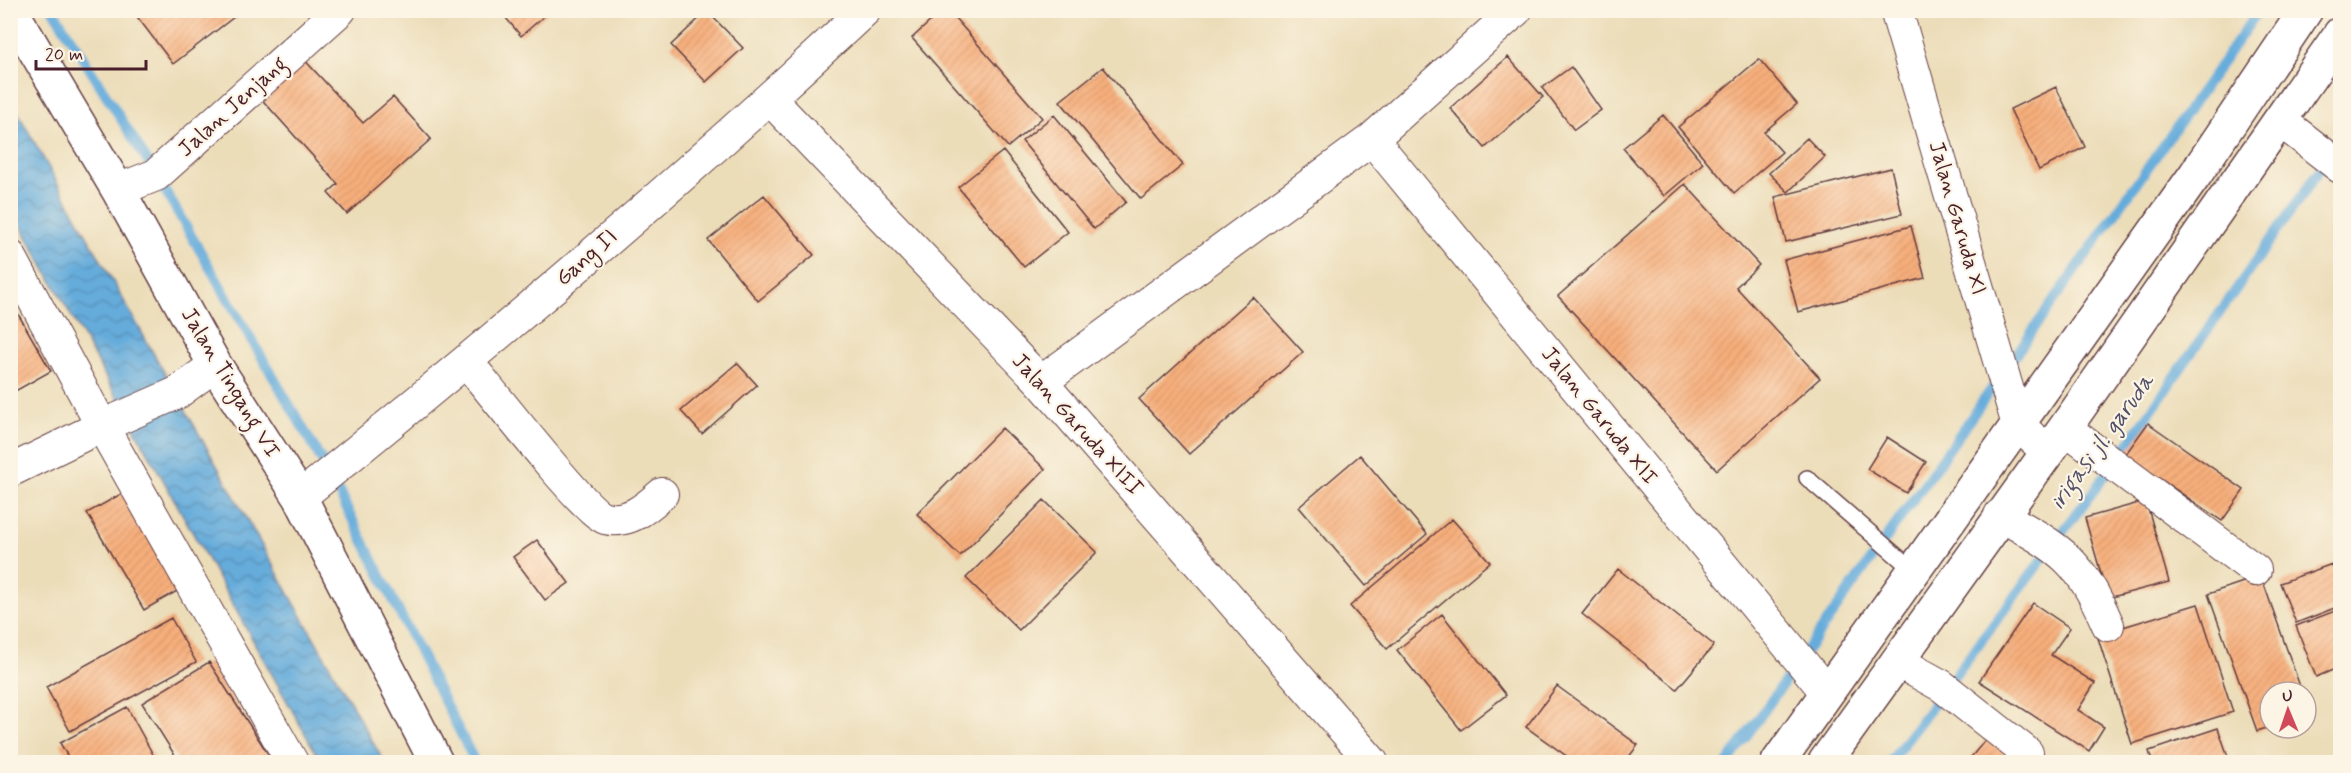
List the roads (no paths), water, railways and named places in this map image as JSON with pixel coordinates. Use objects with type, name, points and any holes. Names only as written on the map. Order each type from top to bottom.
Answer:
[{"type":"main road","name":"Jalan Tingang VI","points":[[11,10],[118,190],[215,365],[300,497],[436,762]]},
{"type":"main road","points":[[1778,762],[2196,175],[2306,10]]},
{"type":"main road","points":[[1825,762],[2056,440],[2340,34]]},
{"type":"main road","points":[[2196,175],[2223,200]]},
{"type":"street","name":"Jalan Jenjang","points":[[118,190],[156,175],[340,10]]},
{"type":"street","name":"Gang II","points":[[300,497],[467,362],[770,99],[865,10]]},
{"type":"street","points":[[1041,381],[1372,140],[1516,10]]},
{"type":"street","name":"Jalan Garuda XI","points":[[1896,10],[2018,425]]},
{"type":"street","name":"Jalan Garuda XIII","points":[[770,99],[1041,381],[1372,762]]},
{"type":"street","points":[[2281,121],[2329,159]]},
{"type":"street","name":"Jalan Garuda XII","points":[[1372,140],[1827,693]]},
{"type":"street","points":[[10,256],[114,421],[292,762]]},
{"type":"street","points":[[467,362],[579,497],[602,518],[620,520],[642,511],[662,494]]},
{"type":"street","points":[[10,471],[177,393],[215,365]]},
{"type":"street","points":[[2018,425],[2114,466],[2255,570]]},
{"type":"street","points":[[2000,515],[2053,547],[2084,575],[2108,626]]},
{"type":"street","points":[[1897,661],[1952,694],[2028,753]]},
{"type":"lane","points":[[1807,478],[1913,570]]},
{"type":"water","points":[[10,99],[384,762],[321,762],[11,208]]},
{"type":"waterway","points":[[53,10],[156,175],[329,473],[475,762]]},
{"type":"waterway","points":[[1728,762],[2259,10]]},
{"type":"waterway","name":"irigasi jl. garuda","points":[[1890,762],[2113,465],[2340,141]]}]
